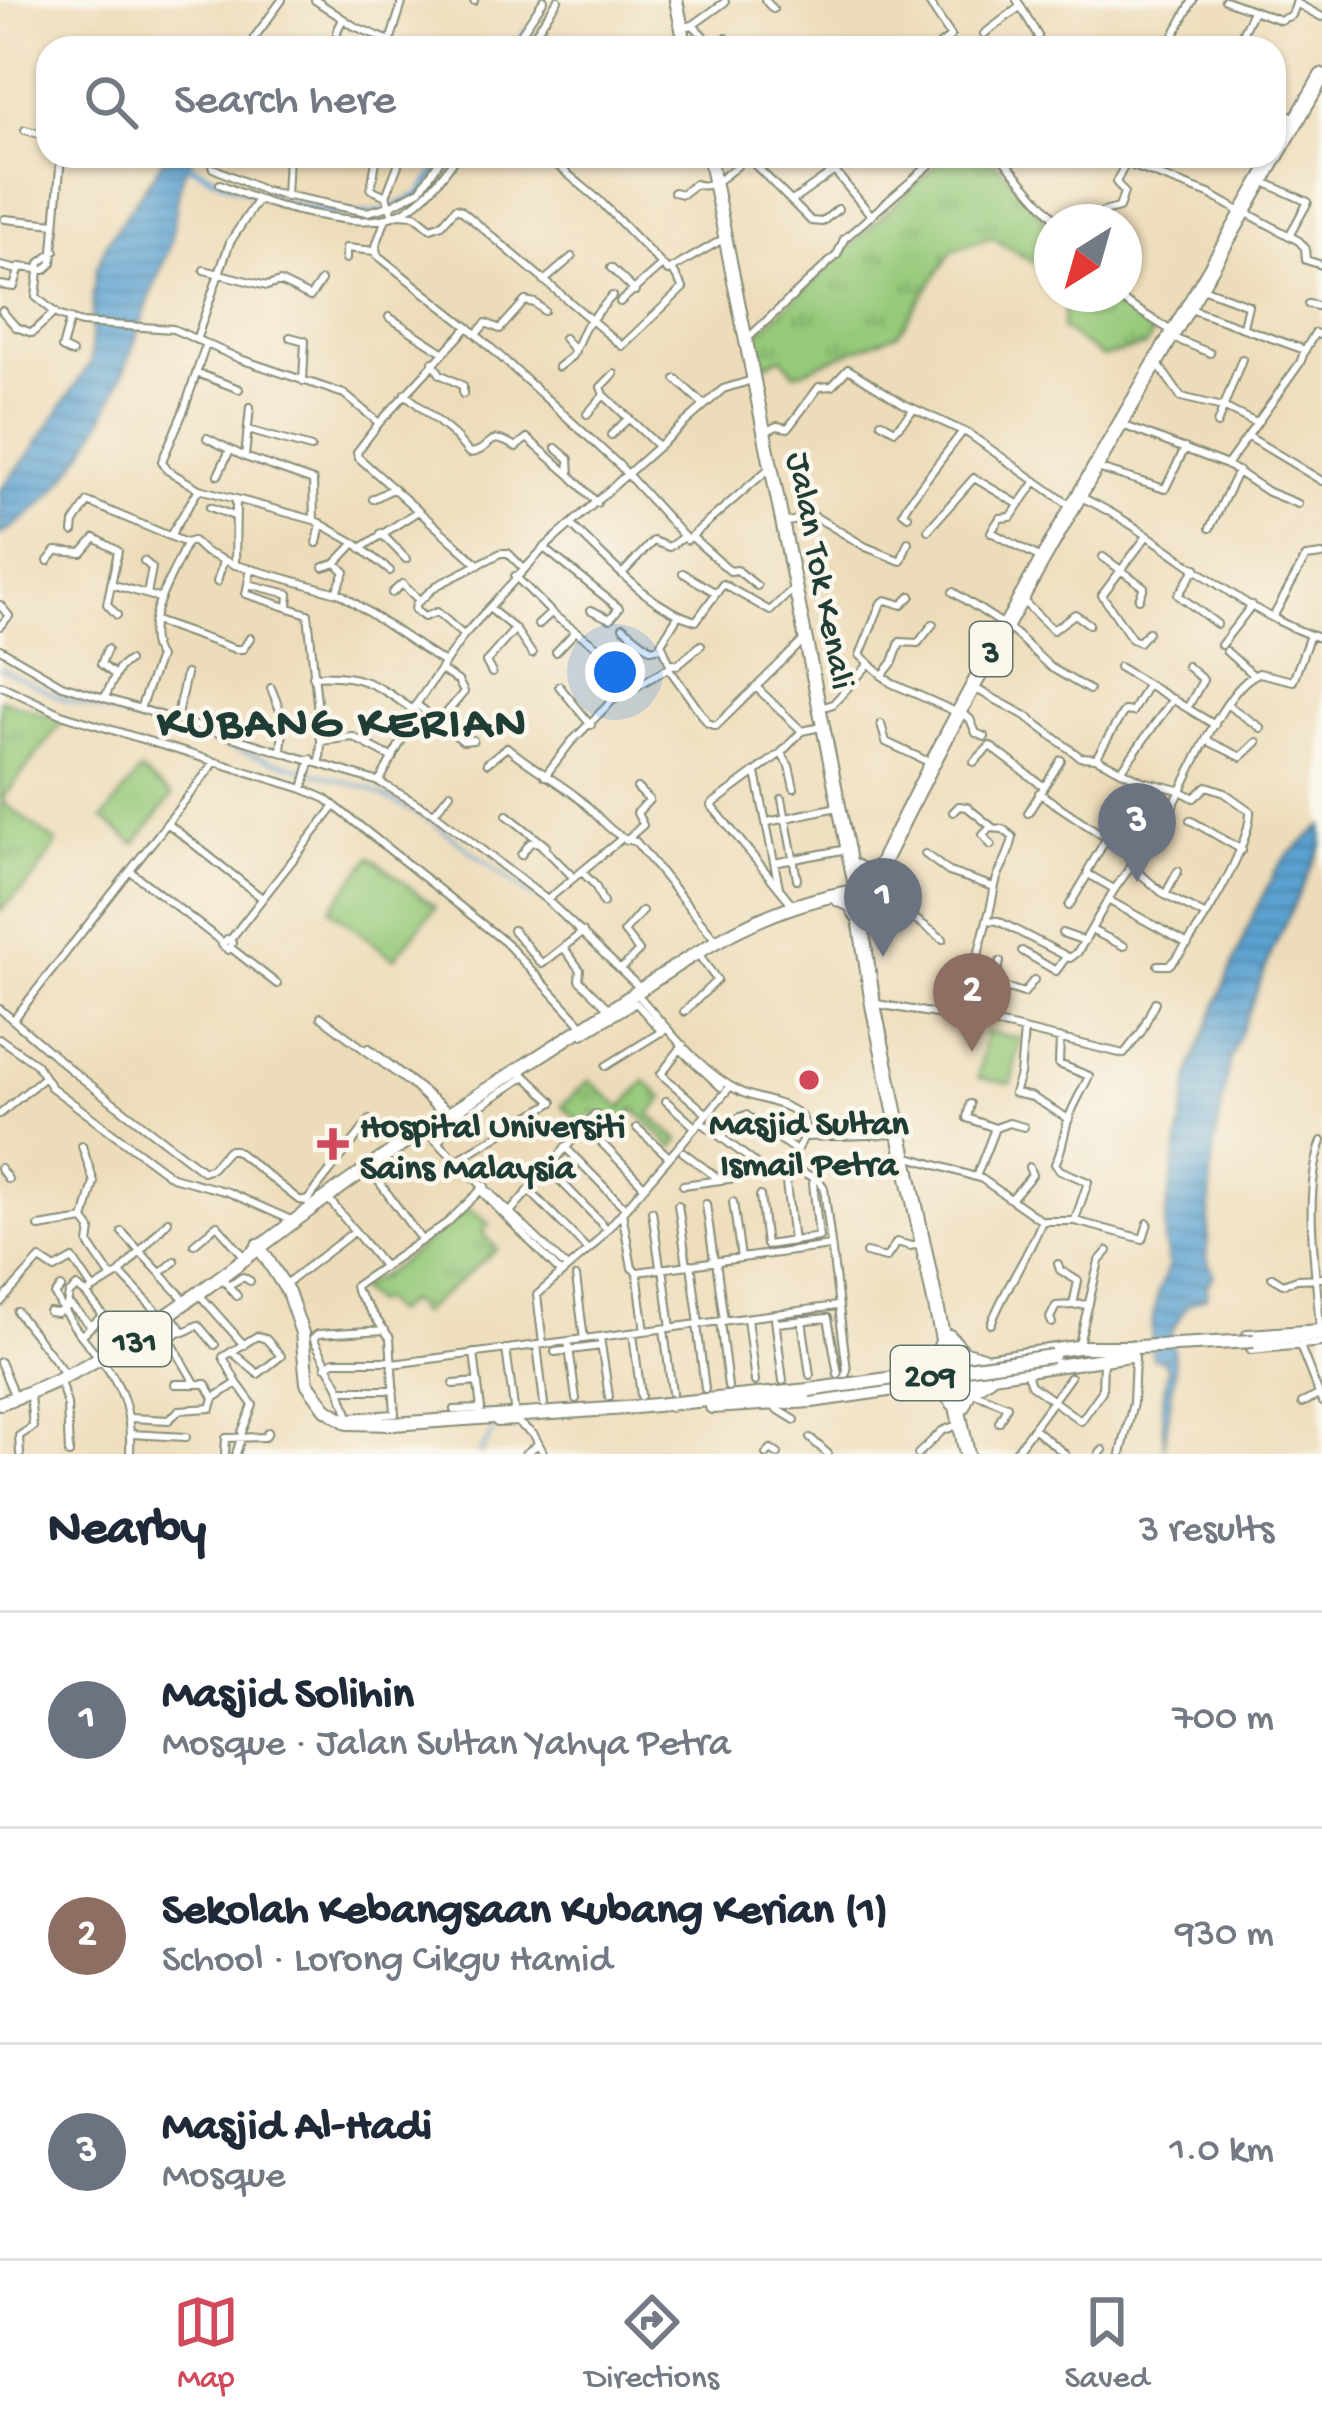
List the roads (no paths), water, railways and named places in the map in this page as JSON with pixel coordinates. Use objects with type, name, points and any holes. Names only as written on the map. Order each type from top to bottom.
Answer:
[{"type":"highway","name":"3","points":[[1286,140],[1322,76]]},
{"type":"highway","name":"3","points":[[1286,150],[1322,88]]},
{"type":"highway","name":"3","points":[[1190,311],[1270,168]]},
{"type":"highway","name":"3","points":[[862,892],[883,867],[1006,626],[1245,213],[1276,168]]},
{"type":"highway","name":"3","points":[[883,867],[931,763],[1041,558],[1160,367],[1174,336]]},
{"type":"highway","points":[[851,859],[868,874],[883,867]]},
{"type":"highway","points":[[862,892],[876,1004],[945,1338],[938,1366],[958,1383],[960,1424],[969,1454]]},
{"type":"highway","points":[[834,896],[854,908],[863,923]]},
{"type":"highway","points":[[876,1004],[913,1158],[945,1338],[938,1366]]},
{"type":"highway","points":[[945,1338],[979,1360]]},
{"type":"highway","points":[[958,1383],[949,1395],[959,1407],[969,1454]]},
{"type":"main road","points":[[676,0],[687,36]]},
{"type":"main road","name":"Jalan Tok Kenali","points":[[711,168],[851,859],[862,892]]},
{"type":"main road","points":[[834,896],[847,885],[851,859]]},
{"type":"main road","name":"131","points":[[0,1403],[64,1380],[103,1359],[225,1277],[326,1192],[715,939],[793,904],[862,892]]},
{"type":"main road","name":"131","points":[[448,1114],[522,1073],[607,1007],[638,990]]},
{"type":"main road","name":"131","points":[[225,1277],[243,1255],[264,1245],[326,1192],[426,1128]]},
{"type":"main road","points":[[264,1245],[290,1279],[306,1330],[313,1392]]},
{"type":"main road","points":[[264,1245],[302,1333],[307,1383],[313,1392]]},
{"type":"main road","name":"209","points":[[313,1392],[335,1417],[358,1424],[709,1399],[1052,1359],[1321,1335]]},
{"type":"main road","points":[[709,1399],[846,1375],[1078,1347],[1135,1352]]},
{"type":"main road","points":[[709,1399],[769,1404],[958,1383],[1135,1352]]},
{"type":"main road","points":[[958,1383],[979,1360]]},
{"type":"main road","points":[[938,1366],[940,1377],[958,1383]]},
{"type":"street","points":[[255,36],[282,0]]},
{"type":"street","points":[[392,36],[403,0]]},
{"type":"street","points":[[519,36],[544,0]]},
{"type":"street","points":[[533,36],[558,0]]},
{"type":"street","points":[[765,0],[773,9]]},
{"type":"street","points":[[927,0],[950,36]]},
{"type":"street","points":[[1173,36],[1192,0]]},
{"type":"street","points":[[1225,0],[1285,20],[1296,2],[1322,17]]},
{"type":"street","points":[[319,1],[374,36]]},
{"type":"street","points":[[700,36],[687,26],[725,2]]},
{"type":"street","points":[[984,34],[1019,3],[1038,36]]},
{"type":"street","points":[[1241,36],[1253,11]]},
{"type":"street","points":[[337,36],[343,19]]},
{"type":"street","points":[[1286,114],[1298,119]]},
{"type":"street","points":[[26,130],[36,133]]},
{"type":"street","points":[[1,266],[18,270],[50,266],[60,168]]},
{"type":"street","points":[[214,168],[252,187],[367,212],[420,190],[435,168]]},
{"type":"street","points":[[286,196],[287,168]]},
{"type":"street","points":[[374,168],[370,189],[386,196]]},
{"type":"street","points":[[392,217],[386,196],[397,168]]},
{"type":"street","points":[[375,251],[392,217],[432,191],[448,168]]},
{"type":"street","points":[[220,184],[257,201],[344,221],[415,215],[431,228],[458,208],[625,345],[683,288],[673,272],[560,168]]},
{"type":"street","points":[[674,192],[682,194],[695,184],[705,187],[734,168]]},
{"type":"street","points":[[758,168],[815,223],[838,209]]},
{"type":"street","points":[[830,168],[871,215]]},
{"type":"street","points":[[747,340],[838,255],[842,242],[926,168]]},
{"type":"street","points":[[1011,168],[1042,204]]},
{"type":"street","points":[[1120,204],[1124,192],[1116,182],[1123,168]]},
{"type":"street","points":[[1134,168],[1209,194],[1304,244],[1306,260],[1322,265]]},
{"type":"street","points":[[792,201],[832,172]]},
{"type":"street","points":[[1267,183],[1308,202],[1288,236]]},
{"type":"street","points":[[196,340],[235,233],[257,201]]},
{"type":"street","points":[[5,219],[56,224]]},
{"type":"street","points":[[673,272],[726,238]]},
{"type":"street","points":[[346,259],[348,247],[375,251],[476,334],[688,537],[757,586]]},
{"type":"street","points":[[544,281],[572,257]]},
{"type":"street","points":[[558,368],[575,351],[591,320],[616,299],[635,291],[662,265]]},
{"type":"street","points":[[610,268],[635,291]]},
{"type":"street","points":[[39,269],[37,299],[70,320],[173,329],[344,394],[379,423]]},
{"type":"street","points":[[203,269],[267,286],[280,282],[312,298],[321,281]]},
{"type":"street","points":[[0,285],[14,287],[18,270]]},
{"type":"street","points":[[1205,289],[1248,304],[1243,326]]},
{"type":"street","points":[[476,334],[486,323],[500,329],[525,301],[544,311]]},
{"type":"street","points":[[1308,304],[1322,308]]},
{"type":"street","points":[[2,311],[16,327],[32,333],[55,312]]},
{"type":"street","points":[[1190,311],[1305,350]]},
{"type":"street","points":[[1139,312],[1210,353]]},
{"type":"street","points":[[389,316],[443,352]]},
{"type":"street","points":[[70,320],[62,347],[72,353]]},
{"type":"street","points":[[468,327],[379,423],[357,454],[479,565]]},
{"type":"street","points":[[1226,465],[1321,332]]},
{"type":"street","points":[[290,337],[305,341],[303,381]]},
{"type":"street","points":[[564,338],[575,351]]},
{"type":"street","points":[[206,344],[162,461],[167,470],[199,489],[317,522],[358,545],[390,571]]},
{"type":"street","points":[[1217,424],[1242,358]]},
{"type":"street","points":[[433,362],[440,374],[463,386],[463,394]]},
{"type":"street","points":[[1160,367],[1181,397],[1223,407],[1256,423]]},
{"type":"street","points":[[766,431],[789,427],[819,387],[831,386],[848,369],[914,409],[963,431],[1036,481],[1147,536],[1252,605],[1322,640]]},
{"type":"street","points":[[196,373],[239,389]]},
{"type":"street","points":[[614,374],[601,387],[604,395],[658,446]]},
{"type":"street","points":[[676,379],[705,406]]},
{"type":"street","points":[[379,782],[410,727],[414,707],[464,635],[515,576],[729,386],[755,380]]},
{"type":"street","points":[[405,394],[469,453],[493,439],[516,446],[527,438],[597,502]]},
{"type":"street","points":[[587,414],[604,395]]},
{"type":"street","points":[[245,457],[250,407]]},
{"type":"street","points":[[880,422],[895,430],[914,409]]},
{"type":"street","points":[[1129,416],[1298,504]]},
{"type":"street","points":[[611,436],[629,418]]},
{"type":"street","points":[[248,430],[311,448]]},
{"type":"street","points":[[908,516],[903,512],[908,502],[963,431]]},
{"type":"street","points":[[1249,436],[1322,481]]},
{"type":"street","points":[[207,438],[313,481],[317,543]]},
{"type":"street","points":[[556,448],[569,459],[570,475]]},
{"type":"street","points":[[1100,469],[1165,489],[1185,448]]},
{"type":"street","points":[[218,475],[230,451]]},
{"type":"street","points":[[622,573],[653,541],[669,547],[688,537],[773,466]]},
{"type":"street","points":[[1210,528],[1238,471]]},
{"type":"street","points":[[928,530],[975,478],[1018,504]]},
{"type":"street","points":[[1036,481],[1010,519],[1000,518],[991,535],[1041,558]]},
{"type":"street","points":[[373,499],[394,488]]},
{"type":"street","points":[[172,534],[199,489]]},
{"type":"street","points":[[235,565],[236,501]]},
{"type":"street","points":[[73,532],[87,502],[198,543],[205,552],[235,565],[336,592],[462,685],[464,692],[438,723]]},
{"type":"street","points":[[210,507],[235,516]]},
{"type":"street","points":[[324,566],[419,510]]},
{"type":"street","points":[[784,523],[814,516],[866,547],[902,561],[908,542]]},
{"type":"street","points":[[571,524],[622,573],[678,616],[699,621],[726,584],[772,611],[796,586]]},
{"type":"street","points":[[381,533],[406,559]]},
{"type":"street","points":[[1147,536],[1103,591],[1103,598],[1132,639],[1139,642],[1148,632]]},
{"type":"street","points":[[48,561],[56,551],[79,554],[99,538],[118,551],[107,606],[116,615]]},
{"type":"street","points":[[140,709],[159,657],[153,646],[161,598],[186,542]]},
{"type":"street","points":[[544,548],[619,608],[607,619],[592,610]]},
{"type":"street","points":[[464,635],[437,612],[426,617],[417,611],[419,600],[447,580],[505,553],[523,568]]},
{"type":"street","points":[[1273,617],[1306,557],[1322,555]]},
{"type":"street","points":[[1103,557],[1145,588],[1139,599]]},
{"type":"street","points":[[144,561],[152,568],[147,594]]},
{"type":"street","points":[[217,582],[224,561]]},
{"type":"street","points":[[336,563],[346,573],[336,592]]},
{"type":"street","points":[[1196,568],[1178,595],[1217,624]]},
{"type":"street","points":[[250,569],[247,596],[309,616],[321,741],[304,785]]},
{"type":"street","points":[[683,573],[716,593]]},
{"type":"street","points":[[515,576],[574,633],[602,650]]},
{"type":"street","points":[[111,584],[161,598]]},
{"type":"street","points":[[392,592],[402,584],[419,600]]},
{"type":"street","points":[[953,592],[1006,626],[1050,667],[1089,689]]},
{"type":"street","points":[[911,596],[902,605],[881,603],[860,652],[882,676],[960,712],[970,719],[974,731],[986,737]]},
{"type":"street","points":[[1023,601],[1053,630],[1075,614],[1089,624]]},
{"type":"street","points":[[0,605],[9,616],[0,626]]},
{"type":"street","points":[[1252,605],[1224,648],[1252,675],[1295,679],[1310,635]]},
{"type":"street","points":[[489,608],[515,629],[532,654]]},
{"type":"street","points":[[538,625],[551,613]]},
{"type":"street","points":[[678,616],[661,647],[714,727],[807,639]]},
{"type":"street","points":[[155,622],[240,650],[250,638]]},
{"type":"street","points":[[882,676],[900,642],[918,643],[933,624]]},
{"type":"street","points":[[623,627],[651,649],[661,647]]},
{"type":"street","points":[[492,674],[486,662],[515,629]]},
{"type":"street","points":[[556,652],[574,633]]},
{"type":"street","points":[[545,776],[571,742],[620,695],[701,645]]},
{"type":"street","points":[[0,649],[62,685],[379,782],[434,813],[547,900],[622,968],[664,1030]]},
{"type":"street","points":[[107,649],[101,664],[115,675]]},
{"type":"street","points":[[105,697],[128,661]]},
{"type":"street","points":[[821,708],[833,704],[869,664]]},
{"type":"street","points":[[1186,666],[1203,680],[1188,706]]},
{"type":"street","points":[[1120,668],[1215,725]]},
{"type":"street","points":[[176,720],[186,674]]},
{"type":"street","points":[[987,920],[998,921],[1066,957],[1075,955],[1114,889],[1168,815],[1215,725],[1252,675]]},
{"type":"street","points":[[313,676],[351,676],[372,682],[463,741],[473,740]]},
{"type":"street","points":[[0,685],[61,714],[304,785],[506,943],[587,1025],[636,1003],[726,1086],[796,1113],[806,1126],[792,1165],[821,1183],[819,1237],[741,1258],[635,1271]]},
{"type":"street","points":[[1096,758],[1147,685]]},
{"type":"street","points":[[559,686],[591,725]]},
{"type":"street","points":[[271,688],[284,720],[281,750]]},
{"type":"street","points":[[757,688],[802,731]]},
{"type":"street","points":[[975,689],[1026,716],[1076,755],[1096,758],[1142,782],[1198,798],[1204,788],[1215,787],[1247,808],[1250,825],[1243,850],[1188,944],[1174,961],[1158,965]]},
{"type":"street","points":[[1121,770],[1173,699]]},
{"type":"street","points":[[1228,705],[1261,728]]},
{"type":"street","points":[[880,724],[884,740],[931,763]]},
{"type":"street","points":[[772,870],[711,807],[802,731],[824,726]]},
{"type":"street","points":[[321,741],[353,737],[392,758]]},
{"type":"street","points":[[1206,740],[1240,757],[1257,742]]},
{"type":"street","points":[[487,763],[505,746],[580,799],[624,839],[636,842],[715,939]]},
{"type":"street","points":[[974,762],[989,746],[1105,837]]},
{"type":"street","points":[[781,753],[794,788]]},
{"type":"street","points":[[1028,813],[1061,760]]},
{"type":"street","points":[[14,1019],[215,761]]},
{"type":"street","points":[[756,772],[772,870],[780,890],[793,904]]},
{"type":"street","points":[[547,900],[643,825],[638,812],[649,800],[637,788]]},
{"type":"street","points":[[434,813],[450,794]]},
{"type":"street","points":[[782,799],[797,879]]},
{"type":"street","points":[[228,943],[335,806]]},
{"type":"street","points":[[953,812],[959,806],[967,807],[1013,840],[994,887]]},
{"type":"street","points":[[766,823],[841,809]]},
{"type":"street","points":[[507,815],[541,838],[573,877]]},
{"type":"street","points":[[1190,820],[1243,850]]},
{"type":"street","points":[[167,823],[262,898]]},
{"type":"street","points":[[1069,906],[1115,824]]},
{"type":"street","points":[[991,845],[983,835],[993,828]]},
{"type":"street","points":[[770,842],[790,839]]},
{"type":"street","points":[[521,855],[533,842],[548,849]]},
{"type":"street","points":[[925,854],[949,872],[994,887],[997,893],[962,1018]]},
{"type":"street","points":[[772,870],[794,860],[851,859]]},
{"type":"street","points":[[1130,865],[1165,895],[1204,915]]},
{"type":"street","points":[[129,871],[277,983]]},
{"type":"street","points":[[1165,895],[1178,871]]},
{"type":"street","points":[[581,872],[595,885],[603,903]]},
{"type":"street","points":[[1088,874],[1114,889]]},
{"type":"street","points":[[862,892],[943,940]]},
{"type":"street","points":[[1108,900],[1188,944]]},
{"type":"street","points":[[622,968],[639,952],[624,932],[642,911]]},
{"type":"street","points":[[513,930],[541,964],[583,932]]},
{"type":"street","points":[[1091,930],[1124,946]]},
{"type":"street","points":[[1062,933],[1084,941]]},
{"type":"street","points":[[564,948],[580,970],[578,979],[607,1007]]},
{"type":"street","points":[[684,1012],[717,980],[696,951]]},
{"type":"street","points":[[1022,951],[1056,971],[1066,957]]},
{"type":"street","points":[[994,985],[1000,962]]},
{"type":"street","points":[[971,977],[1024,994],[1034,980]]},
{"type":"street","points":[[876,1004],[1128,1053],[1155,1002]]},
{"type":"street","points":[[0,1010],[198,1169],[209,1171],[232,1149],[299,1200],[326,1192]]},
{"type":"street","points":[[320,1017],[354,1043],[376,1051],[448,1114]]},
{"type":"street","points":[[606,1066],[664,1030]]},
{"type":"street","points":[[1024,1030],[1015,1093],[1032,1097],[1070,1119]]},
{"type":"street","points":[[1060,1038],[1059,1064],[1089,1076],[1055,1164],[1088,1182],[1075,1221]]},
{"type":"street","points":[[0,1039],[172,1177],[228,1192],[291,1220]]},
{"type":"street","points":[[31,1060],[42,1045]]},
{"type":"street","points":[[681,1047],[661,1074],[705,1112]]},
{"type":"street","points":[[441,1139],[442,1131],[522,1073],[553,1102],[458,1159]]},
{"type":"street","points":[[0,1114],[44,1078]]},
{"type":"street","points":[[544,1404],[537,1296],[607,1229],[726,1086]]},
{"type":"street","points":[[666,1101],[758,1167],[751,1176],[682,1185]]},
{"type":"street","points":[[970,1104],[968,1118],[994,1128],[1009,1123],[1024,1127]]},
{"type":"street","points":[[511,1211],[596,1114]]},
{"type":"street","points":[[722,1138],[746,1114],[796,1151]]},
{"type":"street","points":[[382,1267],[326,1192],[328,1175],[370,1120],[398,1143]]},
{"type":"street","points":[[584,1124],[644,1186]]},
{"type":"street","points":[[681,1137],[696,1124]]},
{"type":"street","points":[[426,1128],[458,1159]]},
{"type":"street","points":[[426,1128],[563,1270]]},
{"type":"street","points":[[637,1128],[669,1156]]},
{"type":"street","points":[[976,1177],[994,1128]]},
{"type":"street","points":[[803,1137],[902,1134]]},
{"type":"street","points":[[1321,1335],[1315,1166],[1322,1141]]},
{"type":"street","points":[[82,1146],[94,1182],[84,1220]]},
{"type":"street","points":[[565,1147],[624,1210],[645,1331]]},
{"type":"street","points":[[683,1152],[720,1180]]},
{"type":"street","points":[[913,1158],[976,1177],[1042,1221],[1075,1221],[1143,1239],[1148,1223]]},
{"type":"street","points":[[547,1167],[607,1229]]},
{"type":"street","points":[[1012,1198],[1032,1175],[1029,1167]]},
{"type":"street","points":[[0,1168],[8,1180]]},
{"type":"street","points":[[369,1168],[422,1241]]},
{"type":"street","points":[[786,1183],[796,1244]]},
{"type":"street","points":[[813,1183],[830,1246],[846,1375]]},
{"type":"street","points":[[385,1330],[314,1336],[347,1415],[395,1414],[391,1342],[385,1330],[355,1289],[483,1189]]},
{"type":"street","points":[[529,1190],[588,1250]]},
{"type":"street","points":[[760,1196],[767,1250]]},
{"type":"street","points":[[733,1202],[741,1258]]},
{"type":"street","points":[[706,1204],[728,1387]]},
{"type":"street","points":[[678,1205],[709,1399]]},
{"type":"street","points":[[501,1207],[511,1211],[563,1270]]},
{"type":"street","points":[[652,1211],[668,1328],[670,1399]]},
{"type":"street","points":[[39,1227],[84,1220]]},
{"type":"street","points":[[84,1220],[91,1228],[89,1244],[116,1276],[182,1330],[197,1325],[215,1345]]},
{"type":"street","points":[[89,1292],[116,1276],[168,1221]]},
{"type":"street","points":[[991,1324],[1042,1221]]},
{"type":"street","points":[[194,1244],[217,1225],[243,1255]]},
{"type":"street","points":[[290,1279],[355,1231]]},
{"type":"street","points":[[122,1232],[244,1345]]},
{"type":"street","points":[[866,1253],[886,1258],[897,1242],[911,1246],[923,1241]]},
{"type":"street","points":[[796,1244],[830,1246]]},
{"type":"street","points":[[1078,1347],[1099,1261],[1108,1251]]},
{"type":"street","points":[[0,1303],[40,1259],[55,1269],[73,1259],[104,1316],[83,1334]]},
{"type":"street","points":[[162,1272],[176,1261]]},
{"type":"street","points":[[1058,1264],[1078,1281],[1073,1305]]},
{"type":"street","points":[[1271,1276],[1283,1284],[1320,1278]]},
{"type":"street","points":[[225,1277],[250,1281]]},
{"type":"street","points":[[225,1277],[237,1296]]},
{"type":"street","points":[[576,1277],[584,1339]]},
{"type":"street","points":[[0,1283],[8,1296]]},
{"type":"street","points":[[49,1312],[64,1308],[77,1287],[89,1292]]},
{"type":"street","points":[[61,1288],[55,1295],[125,1396],[131,1418],[130,1454]]},
{"type":"street","points":[[1052,1323],[1054,1307],[1089,1304]]},
{"type":"street","points":[[775,1318],[837,1306]]},
{"type":"street","points":[[64,1308],[91,1326]]},
{"type":"street","points":[[17,1312],[64,1380],[69,1454]]},
{"type":"street","points":[[326,1366],[334,1361],[392,1363],[540,1345],[569,1346],[747,1318],[828,1318],[846,1375]]},
{"type":"street","points":[[747,1318],[755,1382]]},
{"type":"street","points":[[775,1318],[783,1381]]},
{"type":"street","points":[[802,1320],[810,1387]]},
{"type":"street","points":[[182,1330],[169,1338],[195,1383]]},
{"type":"street","points":[[632,1333],[641,1396]]},
{"type":"street","points":[[1247,1333],[1321,1335],[1300,1346],[1251,1350],[1244,1338],[1247,1333]]},
{"type":"street","points":[[232,1352],[258,1374],[281,1356],[260,1336],[232,1352],[223,1359],[253,1405],[236,1454]]},
{"type":"street","points":[[555,1352],[584,1339],[600,1342]]},
{"type":"street","points":[[150,1355],[172,1342]]},
{"type":"street","points":[[600,1342],[609,1397]]},
{"type":"street","points":[[569,1346],[576,1399]]},
{"type":"street","points":[[1300,1346],[1320,1398],[1302,1403]]},
{"type":"street","points":[[506,1349],[514,1408]]},
{"type":"street","points":[[1121,1454],[1132,1403],[1135,1352]]},
{"type":"street","points":[[475,1353],[487,1413],[496,1424],[517,1422],[534,1436],[544,1454]]},
{"type":"street","points":[[1026,1372],[1031,1385],[1081,1421],[1102,1391],[1103,1361]]},
{"type":"street","points":[[0,1362],[15,1398]]},
{"type":"street","points":[[1014,1454],[1070,1377]]},
{"type":"street","points":[[454,1384],[478,1382]]},
{"type":"street","points":[[131,1418],[169,1420],[182,1409],[208,1410],[214,1398],[237,1383]]},
{"type":"street","points":[[958,1383],[1007,1406],[999,1422]]},
{"type":"street","points":[[175,1384],[209,1386],[214,1398]]},
{"type":"street","points":[[340,1390],[394,1390]]},
{"type":"street","points":[[20,1454],[19,1436],[33,1427],[30,1393]]},
{"type":"street","points":[[769,1404],[795,1420]]},
{"type":"street","points":[[454,1410],[487,1413]]},
{"type":"street","points":[[918,1454],[946,1429],[960,1424]]},
{"type":"street","points":[[1033,1428],[1065,1454]]},
{"type":"street","points":[[225,1454],[225,1439],[268,1432]]},
{"type":"street","points":[[131,1434],[186,1437]]},
{"type":"street","points":[[810,1438],[828,1454]]},
{"type":"street","points":[[525,1454],[537,1444]]},
{"type":"street","points":[[766,1454],[771,1449],[778,1454]]},
{"type":"water","points":[[158,168],[187,168],[168,251],[96,431],[56,490],[0,535],[0,490],[91,362],[93,293],[107,243]]},
{"type":"water","points":[[1322,826],[1322,845],[1274,947],[1230,1059],[1212,1160],[1207,1259],[1214,1275],[1206,1297],[1186,1306],[1171,1333],[1175,1368],[1164,1448],[1167,1367],[1153,1358],[1152,1322],[1169,1265],[1166,1214],[1192,1065],[1275,872]]},
{"type":"waterway","points":[[523,36],[526,31]]},
{"type":"waterway","points":[[196,168],[227,183],[309,208],[385,212]]},
{"type":"waterway","points":[[394,208],[421,194],[439,168]]},
{"type":"waterway","points":[[0,668],[63,699],[370,789],[434,823],[533,898]]},
{"type":"waterway","points":[[480,1454],[495,1428]]},
{"type":"place","name":"Masjid Al-Hadi","points":[[1137,882]]},
{"type":"place","name":"Masjid Solihin","points":[[883,957]]},
{"type":"place","name":"Sekolah Kebangsaan Kubang Kerian (1)","points":[[972,1052]]},
{"type":"place","name":"Masjid Sultan Ismail Petra","points":[[809,1080]]},
{"type":"place","name":"Hospital Universiti Sains Malaysia","points":[[333,1144]]},
{"type":"district","name":"KUBANG KERIAN","points":[[343,718]]}]
